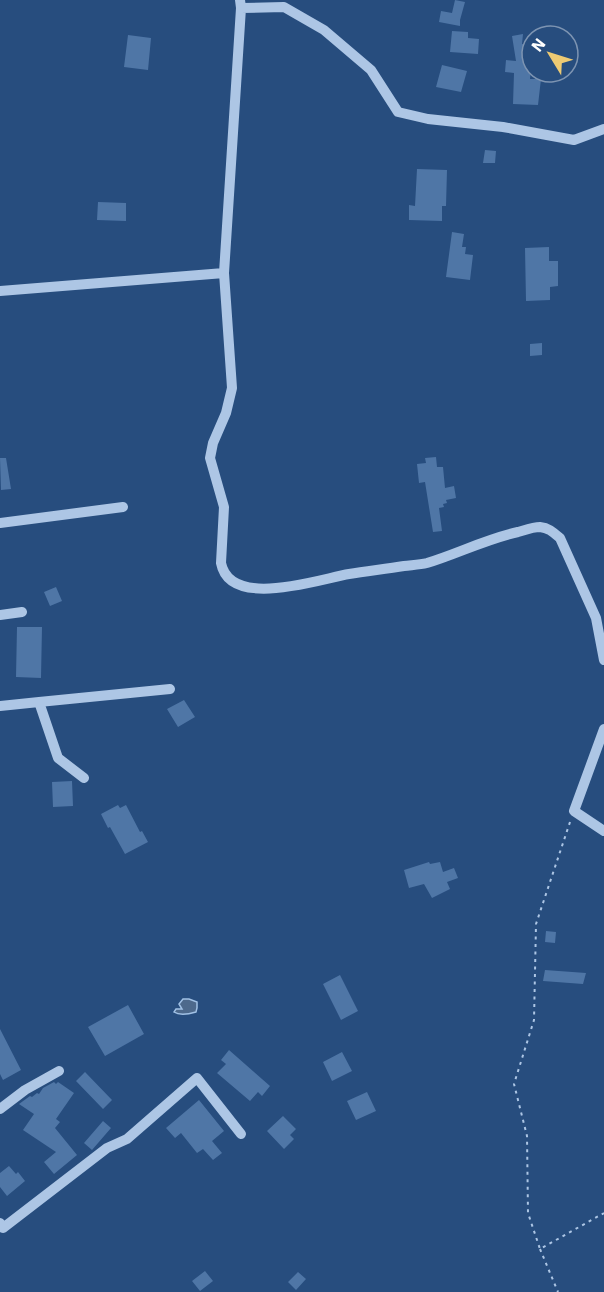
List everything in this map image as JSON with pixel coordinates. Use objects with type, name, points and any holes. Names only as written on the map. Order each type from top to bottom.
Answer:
[{"type":"street","points":[[604,129],[574,140],[503,127],[428,119],[398,112],[370,70],[324,30],[284,7],[240,4],[224,273],[232,388],[210,458],[224,507],[221,563],[228,578],[237,584],[263,588],[287,587],[348,574],[425,563],[502,536],[539,527],[550,529],[560,538],[600,617],[604,660]]},
{"type":"street","points":[[0,291],[224,273]]},
{"type":"street","points":[[0,523],[123,507]]},
{"type":"street","points":[[0,615],[22,612]]},
{"type":"street","points":[[0,706],[170,689]]},
{"type":"street","points":[[39,702],[58,758],[84,778]]},
{"type":"street","points":[[604,729],[574,812],[604,831]]},
{"type":"street","points":[[0,1109],[25,1090],[59,1071]]},
{"type":"street","points":[[0,1223],[3,1228],[107,1148],[127,1138],[197,1078],[241,1134]]},
{"type":"path","points":[[558,1292],[528,1213],[527,1136],[514,1084],[534,1020],[536,924],[574,812]]},
{"type":"path","points":[[540,1249],[604,1214]]},
{"type":"water","points":[[183,999],[197,1002],[196,1012],[182,1014],[174,1012],[176,1009],[182,1009],[179,1004]]},
{"type":"building","points":[[455,0],[465,2],[460,26],[439,22],[441,11],[452,13]]},
{"type":"building","points":[[452,31],[468,32],[468,38],[479,39],[478,54],[450,52]]},
{"type":"building","points":[[128,35],[151,38],[148,70],[124,67]]},
{"type":"building","points":[[520,35],[520,84],[540,84],[538,105],[513,104],[514,73],[505,72],[506,60],[516,61],[512,36]]},
{"type":"building","points":[[442,65],[467,71],[461,92],[436,87]]},
{"type":"building","points":[[485,150],[496,151],[495,163],[483,163]]},
{"type":"building","points":[[417,169],[447,170],[446,206],[442,206],[442,221],[409,220],[409,205],[415,206]]},
{"type":"building","points":[[98,202],[126,203],[126,221],[97,220]]},
{"type":"building","points":[[452,232],[464,234],[462,247],[466,247],[465,254],[473,255],[470,280],[446,277]]},
{"type":"building","points":[[549,247],[549,261],[558,261],[558,286],[550,287],[550,300],[526,301],[525,248]]},
{"type":"building","points":[[542,343],[542,355],[530,356],[530,344]]},
{"type":"building","points":[[436,457],[437,467],[443,467],[445,488],[454,486],[456,498],[446,500],[444,507],[439,508],[442,531],[433,532],[425,482],[419,483],[417,464],[426,463],[425,458]]},
{"type":"building","points":[[0,458],[6,458],[11,489],[1,490]]},
{"type":"building","points":[[56,587],[62,601],[50,606],[44,592]]},
{"type":"building","points":[[17,627],[42,627],[41,678],[16,677]]},
{"type":"building","points":[[184,700],[195,717],[178,727],[167,709]]},
{"type":"building","points":[[72,781],[73,806],[53,807],[52,782]]},
{"type":"building","points":[[118,805],[120,808],[126,805],[148,842],[125,854],[101,814]]},
{"type":"building","points":[[429,862],[430,864],[440,862],[443,872],[454,868],[458,878],[447,882],[450,889],[432,898],[424,884],[409,888],[404,870]]},
{"type":"building","points":[[546,931],[556,932],[555,943],[545,942]]},
{"type":"building","points":[[545,970],[586,973],[583,984],[543,981]]},
{"type":"building","points":[[340,975],[358,1011],[341,1020],[323,984]]},
{"type":"building","points":[[128,1005],[144,1034],[105,1056],[88,1027]]},
{"type":"building","points":[[0,1029],[21,1070],[3,1080],[0,1074]]},
{"type":"building","points":[[229,1050],[270,1086],[262,1096],[258,1092],[250,1101],[217,1073],[226,1064],[221,1060]]},
{"type":"building","points":[[342,1052],[352,1071],[332,1081],[323,1062]]},
{"type":"building","points":[[85,1072],[112,1100],[103,1109],[76,1081]]},
{"type":"building","points":[[54,1082],[56,1084],[58,1082],[74,1093],[56,1119],[60,1122],[55,1128],[77,1155],[54,1174],[44,1162],[56,1152],[23,1130],[34,1114],[19,1104],[30,1096],[39,1094],[43,1088]]},
{"type":"building","points":[[367,1092],[376,1111],[356,1120],[347,1101]]},
{"type":"building","points":[[199,1100],[224,1131],[212,1141],[222,1153],[213,1160],[203,1149],[197,1153],[181,1133],[175,1138],[166,1128]]},
{"type":"building","points":[[283,1116],[296,1129],[290,1135],[294,1139],[284,1149],[267,1131]]},
{"type":"building","points":[[103,1121],[111,1128],[92,1150],[84,1143]]},
{"type":"building","points":[[9,1166],[25,1181],[7,1196],[0,1187],[0,1173]]},
{"type":"building","points":[[205,1271],[213,1281],[200,1291],[192,1281]]},
{"type":"building","points":[[298,1272],[306,1279],[296,1290],[288,1282]]}]
